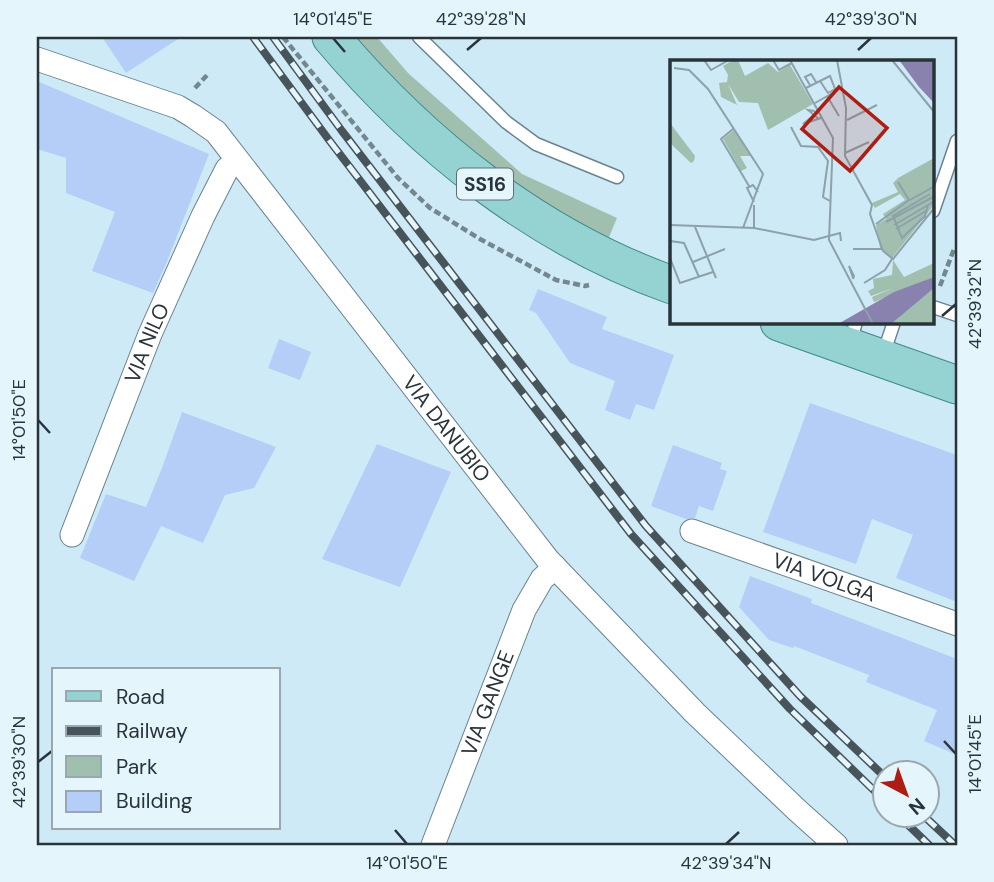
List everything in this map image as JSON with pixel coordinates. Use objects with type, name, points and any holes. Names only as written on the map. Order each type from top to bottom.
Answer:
[{"type":"main road","name":"SS16","points":[[331,37],[406,117],[486,185],[570,239],[670,284]]},
{"type":"main road","points":[[787,324],[862,342],[957,385]]},
{"type":"street","name":"VIA DANUBIO","points":[[37,58],[178,107],[216,132],[555,567],[695,713],[836,845]]},
{"type":"street","name":"VIA NILO","points":[[72,535],[150,334],[203,216],[227,169],[237,160]]},
{"type":"street","name":"VIA VOLGA","points":[[692,531],[957,624]]},
{"type":"street","name":"VIA GANGE","points":[[433,845],[524,610],[542,579],[555,567]]},
{"type":"lane","points":[[419,37],[506,122],[536,144],[617,177]]},
{"type":"lane","points":[[934,208],[957,141]]},
{"type":"lane","points":[[934,307],[957,315]]},
{"type":"lane","points":[[862,342],[891,324]]},
{"type":"path","points":[[940,286],[954,249]]},
{"type":"green space","points":[[347,37],[377,37],[408,73],[522,174],[617,218],[607,242],[512,192]]},
{"type":"building","points":[[102,37],[181,37],[126,73]]},
{"type":"building","points":[[37,81],[209,154],[153,293],[92,271],[115,212],[66,193],[66,158],[37,149]]},
{"type":"building","points":[[538,289],[607,317],[602,329],[674,355],[654,410],[636,404],[630,420],[605,410],[615,381],[570,363],[536,313],[529,310]]},
{"type":"building","points":[[279,339],[311,352],[300,380],[268,368]]},
{"type":"building","points":[[810,403],[957,455],[957,602],[896,578],[913,535],[872,519],[856,564],[763,532]]},
{"type":"building","points":[[182,412],[276,447],[254,488],[225,495],[203,543],[161,526],[134,581],[80,558],[106,494],[146,507]]},
{"type":"building","points":[[377,444],[451,472],[400,587],[322,559]]},
{"type":"building","points":[[673,445],[722,463],[720,469],[727,471],[713,511],[699,506],[695,518],[686,519],[651,506]]},
{"type":"building","points":[[750,576],[812,599],[811,603],[957,659],[957,755],[924,741],[937,710],[866,682],[869,675],[794,646],[793,648],[769,640],[739,607]]},
{"type":"railway","points":[[253,37],[631,534],[790,709],[872,788]]},
{"type":"railway","points":[[273,37],[342,131],[646,526],[800,696],[872,765]]},
{"type":"railway","points":[[913,830],[929,845]]},
{"type":"railway","points":[[939,830],[955,845]]}]
